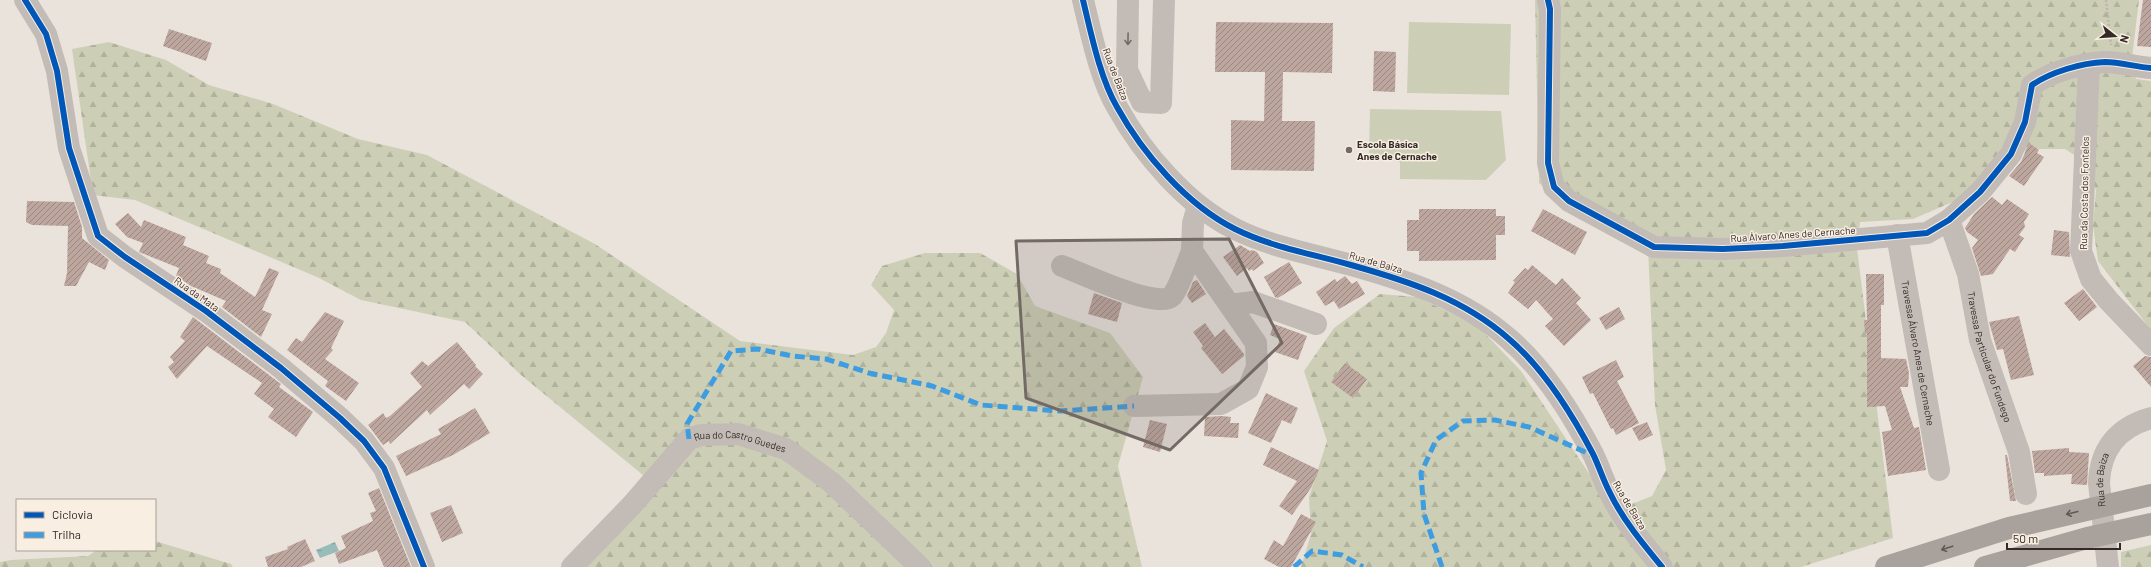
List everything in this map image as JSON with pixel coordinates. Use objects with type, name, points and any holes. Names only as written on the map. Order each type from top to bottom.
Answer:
[{"type":"highway","points":[[1886,567],[2009,528],[2151,495]]},
{"type":"highway","points":[[1985,567],[2087,538],[2151,524]]},
{"type":"street","name":"Rua da Mata","points":[[25,0],[46,34],[57,71],[69,148],[98,236],[125,257],[206,311],[340,418],[364,441],[384,468],[424,567]]},
{"type":"street","name":"Rua de Baiza","points":[[1083,0],[1097,56],[1116,106],[1153,160],[1198,206],[1235,230],[1277,246],[1391,276],[1435,291],[1475,313],[1510,339],[1542,374],[1578,425],[1594,456],[1610,494],[1639,540],[1662,567]]},
{"type":"street","points":[[1128,0],[1127,70],[1142,102],[1161,103],[1164,0]]},
{"type":"street","name":"Rua Álvaro Anes de Cernache","points":[[1548,0],[1550,9],[1548,163],[1554,187],[1569,201],[1654,247],[1723,249],[1775,247],[1927,233],[1949,220],[1980,192],[2010,154],[2025,122],[2032,85],[2043,78],[2089,65],[2113,63],[2151,68]]},
{"type":"street","name":"Rua da Costa dos Fontelos","points":[[2089,65],[2081,251],[2091,279],[2109,301],[2151,345]]},
{"type":"street","points":[[1062,266],[1147,299],[1164,300],[1172,296],[1192,252],[1193,223],[1198,206]]},
{"type":"street","name":"Travessa Particular do Fundego","points":[[1949,220],[1968,274],[1980,340],[2019,452],[2026,494]]},
{"type":"street","name":"Travessa Álvaro Anes de Cernache","points":[[1897,236],[1939,470]]},
{"type":"street","points":[[1134,406],[1221,404],[1248,389],[1257,367],[1256,343],[1192,252]]},
{"type":"street","points":[[1230,305],[1253,302],[1316,324]]},
{"type":"street","name":"Rua de Baiza","points":[[2108,567],[2099,483],[2100,471],[2105,451],[2125,430],[2141,421],[2151,418]]},
{"type":"street","name":"Rua do Castro Guedes","points":[[572,567],[632,505],[689,439],[701,435],[738,434],[786,449],[831,482],[920,567]]},
{"type":"path","points":[[2106,0],[2113,63]]},
{"type":"highlighted area","points":[[1229,239],[1282,343],[1170,450],[1026,398],[1016,241]]},
{"type":"green space","points":[[1535,0],[2139,0],[2132,58],[2136,79],[2151,81],[2151,330],[2098,261],[2093,226],[2096,190],[2082,160],[2065,149],[2035,149],[2011,154],[1955,201],[1913,219],[1860,222],[1857,248],[1893,538],[1801,567],[1301,567],[1311,534],[1309,497],[1327,441],[1304,371],[1334,328],[1380,294],[1417,297],[1477,325],[1521,371],[1614,511],[1652,496],[1666,470],[1655,405],[1648,248],[1551,193],[1539,183]]},
{"type":"green space","points":[[1409,22],[1511,24],[1509,95],[1407,93]]},
{"type":"green space","points":[[109,42],[166,60],[209,85],[273,104],[358,139],[427,155],[595,244],[740,341],[853,355],[876,347],[886,333],[894,310],[871,285],[882,266],[925,253],[980,253],[1017,274],[1035,306],[1110,333],[1143,377],[1118,466],[1142,567],[579,567],[649,480],[521,375],[465,322],[361,300],[317,277],[135,200],[93,195],[72,49]]},
{"type":"green space","points":[[1370,109],[1501,111],[1506,160],[1486,180],[1400,179],[1400,162],[1369,153]]},
{"type":"green space","points":[[156,541],[231,564],[233,567],[0,567],[0,562],[11,560],[88,556],[96,551],[156,551]]},
{"type":"green space","points":[[2151,545],[2151,567],[2121,567],[2121,552]]},
{"type":"water","points":[[335,542],[339,551],[320,558],[316,550]]},
{"type":"building","points":[[2143,0],[2151,0],[2151,47],[2137,46]]},
{"type":"building","points":[[1216,22],[1333,23],[1332,73],[1283,72],[1282,121],[1315,121],[1314,171],[1231,170],[1231,120],[1264,121],[1265,72],[1215,72]]},
{"type":"building","points":[[169,29],[212,43],[206,61],[163,46]]},
{"type":"building","points":[[1374,51],[1396,52],[1395,92],[1373,91]]},
{"type":"building","points":[[2029,143],[2039,150],[2037,153],[2044,157],[2024,186],[2009,176],[2021,162]]},
{"type":"building","points":[[1992,197],[2002,205],[2007,199],[2029,214],[2024,222],[2025,227],[2019,235],[2024,238],[2015,252],[2010,249],[1993,274],[1981,276],[1972,248],[1978,240],[1967,232],[1965,228],[1974,214]]},
{"type":"building","points":[[27,201],[74,202],[82,227],[82,238],[109,260],[105,270],[89,262],[76,286],[64,286],[67,273],[68,226],[32,225],[26,222]]},
{"type":"building","points":[[1419,209],[1496,209],[1496,216],[1505,216],[1505,235],[1496,235],[1496,260],[1419,261],[1419,251],[1407,251],[1407,220],[1419,220]]},
{"type":"building","points":[[1543,209],[1587,232],[1575,255],[1531,231]]},
{"type":"building","points":[[128,213],[141,227],[144,220],[186,237],[183,245],[209,256],[206,263],[221,269],[220,273],[255,297],[269,268],[279,272],[262,310],[272,314],[261,337],[222,307],[226,301],[191,286],[176,276],[179,268],[139,252],[143,243],[127,237],[115,224]]},
{"type":"building","points":[[2054,230],[2069,232],[2070,257],[2051,255]]},
{"type":"building","points":[[1240,245],[1250,251],[1252,250],[1257,252],[1264,263],[1253,271],[1252,269],[1249,271],[1247,268],[1237,276],[1223,257]]},
{"type":"building","points":[[1289,262],[1302,283],[1278,298],[1275,297],[1264,277]]},
{"type":"building","points":[[1532,265],[1556,285],[1562,278],[1581,298],[1576,303],[1591,320],[1564,346],[1545,326],[1553,319],[1536,300],[1528,309],[1508,293],[1515,282],[1513,281],[1525,268],[1528,270]]},
{"type":"building","points":[[1866,274],[1884,274],[1884,305],[1881,305],[1881,358],[1906,359],[1909,373],[1908,387],[1900,387],[1914,428],[1919,427],[1926,470],[1888,476],[1882,432],[1892,430],[1885,406],[1867,407],[1867,333],[1865,334],[1864,320],[1867,320]]},
{"type":"building","points":[[1345,276],[1352,284],[1357,281],[1365,294],[1339,309],[1334,301],[1325,306],[1316,292],[1335,279],[1337,282]]},
{"type":"building","points":[[1197,280],[1206,294],[1192,303],[1187,296],[1193,282]]},
{"type":"building","points":[[2083,289],[2097,307],[2079,321],[2064,303]]},
{"type":"building","points":[[1094,293],[1122,303],[1117,322],[1088,314]]},
{"type":"building","points":[[1619,307],[1625,319],[1606,330],[1599,318]]},
{"type":"building","points":[[325,312],[344,321],[331,348],[333,350],[325,359],[359,383],[346,401],[325,386],[328,381],[287,350],[296,338],[302,342]]},
{"type":"building","points":[[2019,316],[2034,375],[2011,380],[2003,349],[1997,350],[1989,322]]},
{"type":"building","points":[[193,317],[281,384],[279,387],[313,412],[296,437],[268,417],[274,409],[254,394],[262,383],[207,346],[177,379],[168,367],[174,362],[170,357],[185,341],[180,337]]},
{"type":"building","points":[[1205,323],[1215,337],[1224,329],[1244,354],[1244,356],[1222,374],[1201,348],[1203,346],[1193,332]]},
{"type":"building","points":[[1274,324],[1307,336],[1298,360],[1275,352],[1280,339],[1270,335]]},
{"type":"building","points":[[457,342],[483,374],[469,389],[464,384],[430,415],[427,410],[390,444],[389,441],[383,445],[368,425],[383,413],[386,418],[390,416],[422,387],[410,373],[422,361],[428,366]]},
{"type":"building","points":[[2145,356],[2151,357],[2151,387],[2133,366]]},
{"type":"building","points":[[1616,360],[1624,377],[1617,381],[1639,423],[1616,435],[1613,428],[1611,429],[1593,393],[1590,394],[1582,377]]},
{"type":"building","points":[[1345,363],[1367,379],[1353,398],[1331,382]]},
{"type":"building","points":[[1266,393],[1298,408],[1291,424],[1282,420],[1271,443],[1248,433]]},
{"type":"building","points":[[475,408],[490,433],[453,455],[406,476],[396,456],[441,434],[438,429]]},
{"type":"building","points":[[1205,417],[1231,417],[1230,423],[1239,423],[1238,438],[1204,436]]},
{"type":"building","points":[[1150,420],[1167,424],[1160,452],[1143,447]]},
{"type":"building","points":[[1647,422],[1653,435],[1639,441],[1632,428]]},
{"type":"building","points":[[1271,447],[1319,470],[1311,488],[1292,515],[1279,506],[1297,481],[1263,465]]},
{"type":"building","points":[[2069,448],[2069,452],[2089,453],[2087,485],[2071,484],[2072,474],[2044,476],[2044,473],[2035,473],[2032,451]]},
{"type":"building","points":[[2005,455],[2007,455],[2016,501],[2010,501]]},
{"type":"building","points":[[379,488],[411,567],[384,567],[377,550],[339,564],[335,553],[346,548],[341,536],[373,521],[370,513],[376,511],[368,493]]},
{"type":"building","points":[[451,505],[463,533],[442,542],[430,513]]},
{"type":"building","points":[[1301,514],[1316,522],[1291,567],[1279,567],[1264,559],[1274,540],[1283,546]]},
{"type":"building","points":[[305,539],[315,561],[301,567],[268,567],[265,557],[288,549],[287,547]]},
{"type":"marked path","points":[[689,439],[687,424],[731,351],[758,349],[792,356],[826,359],[869,373],[932,386],[981,405],[1060,411],[1134,406]]},
{"type":"marked path","points":[[1442,567],[1424,514],[1421,473],[1436,440],[1463,421],[1495,420],[1529,427],[1594,456]]},
{"type":"marked path","points":[[1294,567],[1312,551],[1342,555],[1363,567]]},
{"type":"cycle path","points":[[25,0],[46,34],[57,71],[69,148],[98,236],[125,257],[206,311],[281,368],[340,418],[364,441],[384,468],[424,567]]},
{"type":"cycle path","points":[[1083,0],[1101,69],[1117,107],[1140,143],[1153,160],[1183,192],[1217,219],[1235,229],[1263,241],[1372,271],[1414,285],[1454,302],[1492,325],[1522,351],[1556,392],[1576,423],[1593,454],[1621,513],[1662,567]]},
{"type":"cycle path","points":[[1548,0],[1550,9],[1548,163],[1554,187],[1569,201],[1654,247],[1723,249],[1783,246],[1927,233],[1949,220],[1980,192],[2011,154],[2025,122],[2032,85],[2057,72],[2086,64],[2111,62],[2151,68]]},
{"type":"place","name":"Escola Básica Anes de Cernache","points":[[1349,150]]}]
